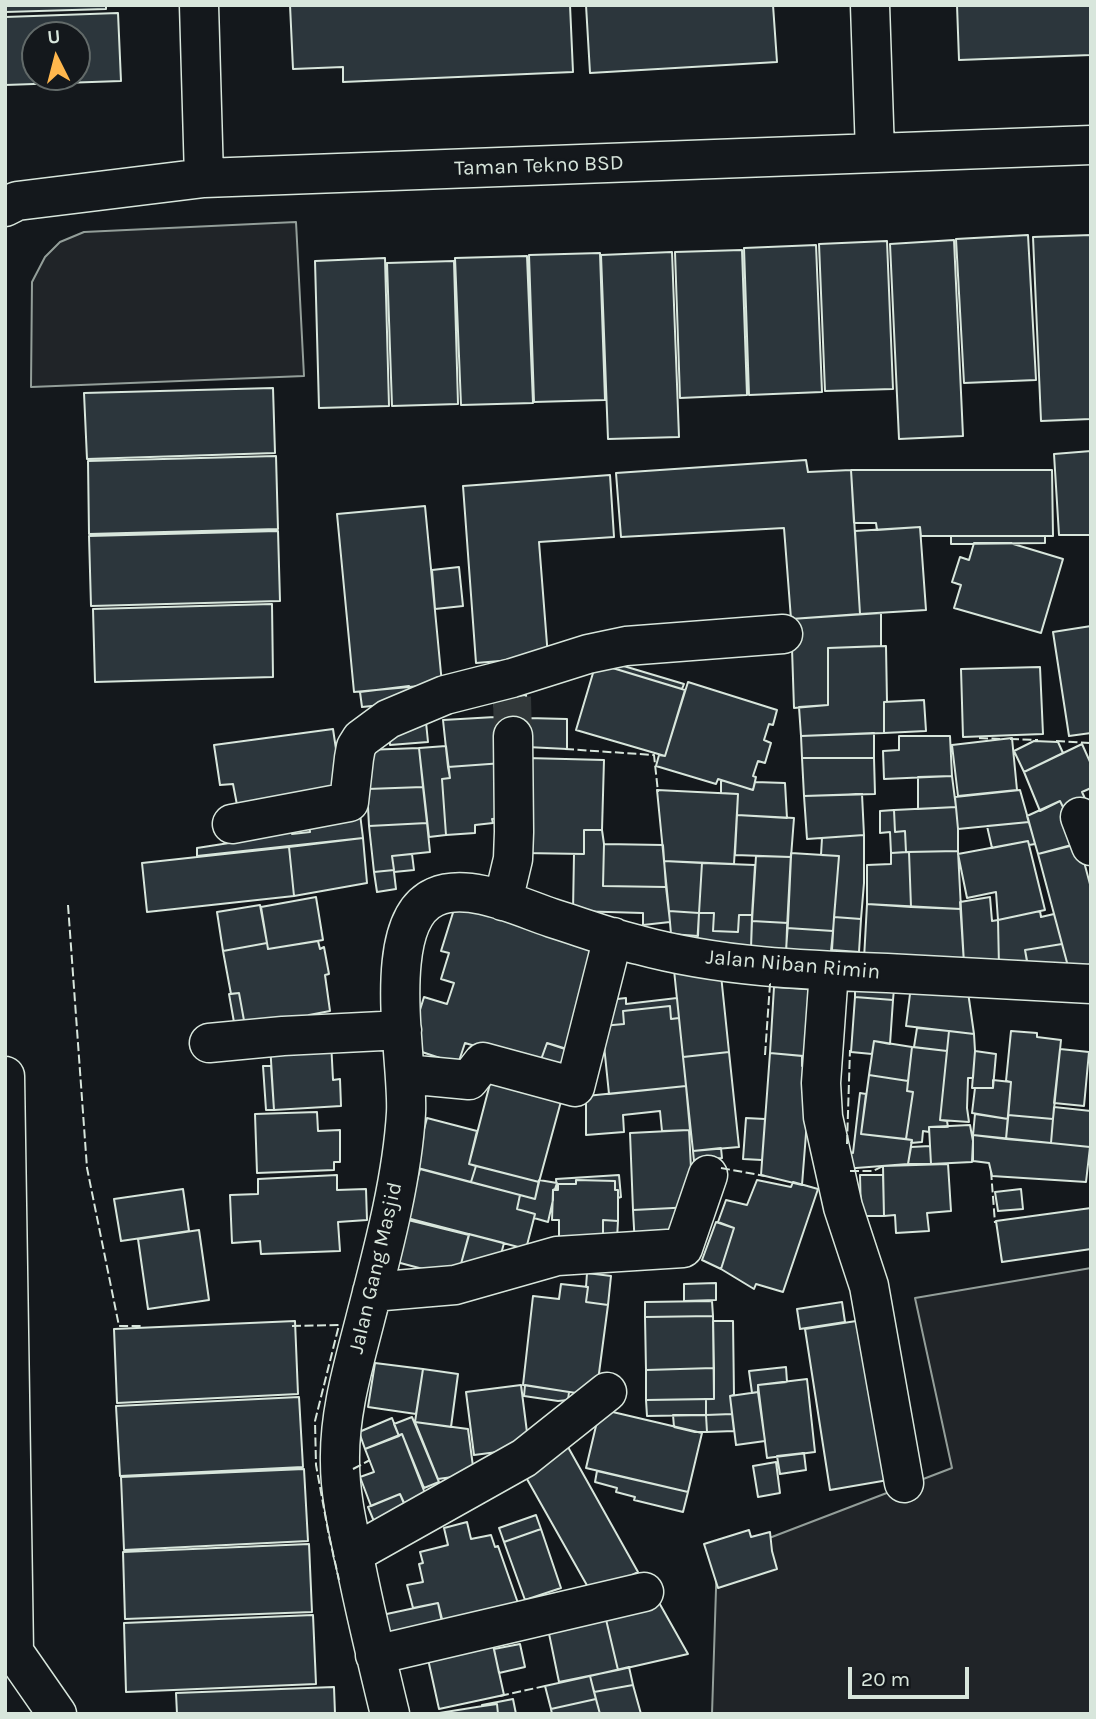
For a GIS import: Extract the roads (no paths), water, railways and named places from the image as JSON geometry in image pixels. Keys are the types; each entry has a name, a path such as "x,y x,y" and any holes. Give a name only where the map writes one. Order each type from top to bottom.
{"street":[{"path":"199,5 204,178"},
{"path":"870,5 875,153"},
{"name":"Taman Tekno BSD","path":"5,207 16,201 204,178 1091,145"},
{"path":"232,824 349,802 356,747 366,734 388,719 445,695 512,688 588,654 626,646 783,634"},
{"path":"503,901 513,859 513,736"},
{"name":"Jalan Gang Masjid","path":"390,1714 353,1554 341,1485 340,1447 349,1384 399,1170 406,1117 401,997 403,946 407,933 422,908 436,897 457,892 503,901"},
{"name":"Jalan Niban Rimin","path":"503,901 612,937 674,954 749,966 1091,984"},
{"path":"405,1074 469,1080 483,1062 575,1087 612,937"},
{"path":"829,971 821,1083 823,1117 844,1207 869,1286 904,1483"},
{"path":"209,1043 402,1030"},
{"path":"5,1076 10,1652 57,1714"},
{"path":"372,1292 454,1285 557,1256 683,1248 708,1175"},
{"path":"353,1554 524,1458 607,1392"},
{"path":"375,1656 645,1592"}],"tunnel":[{"path":"512,697 513,736"}]}
